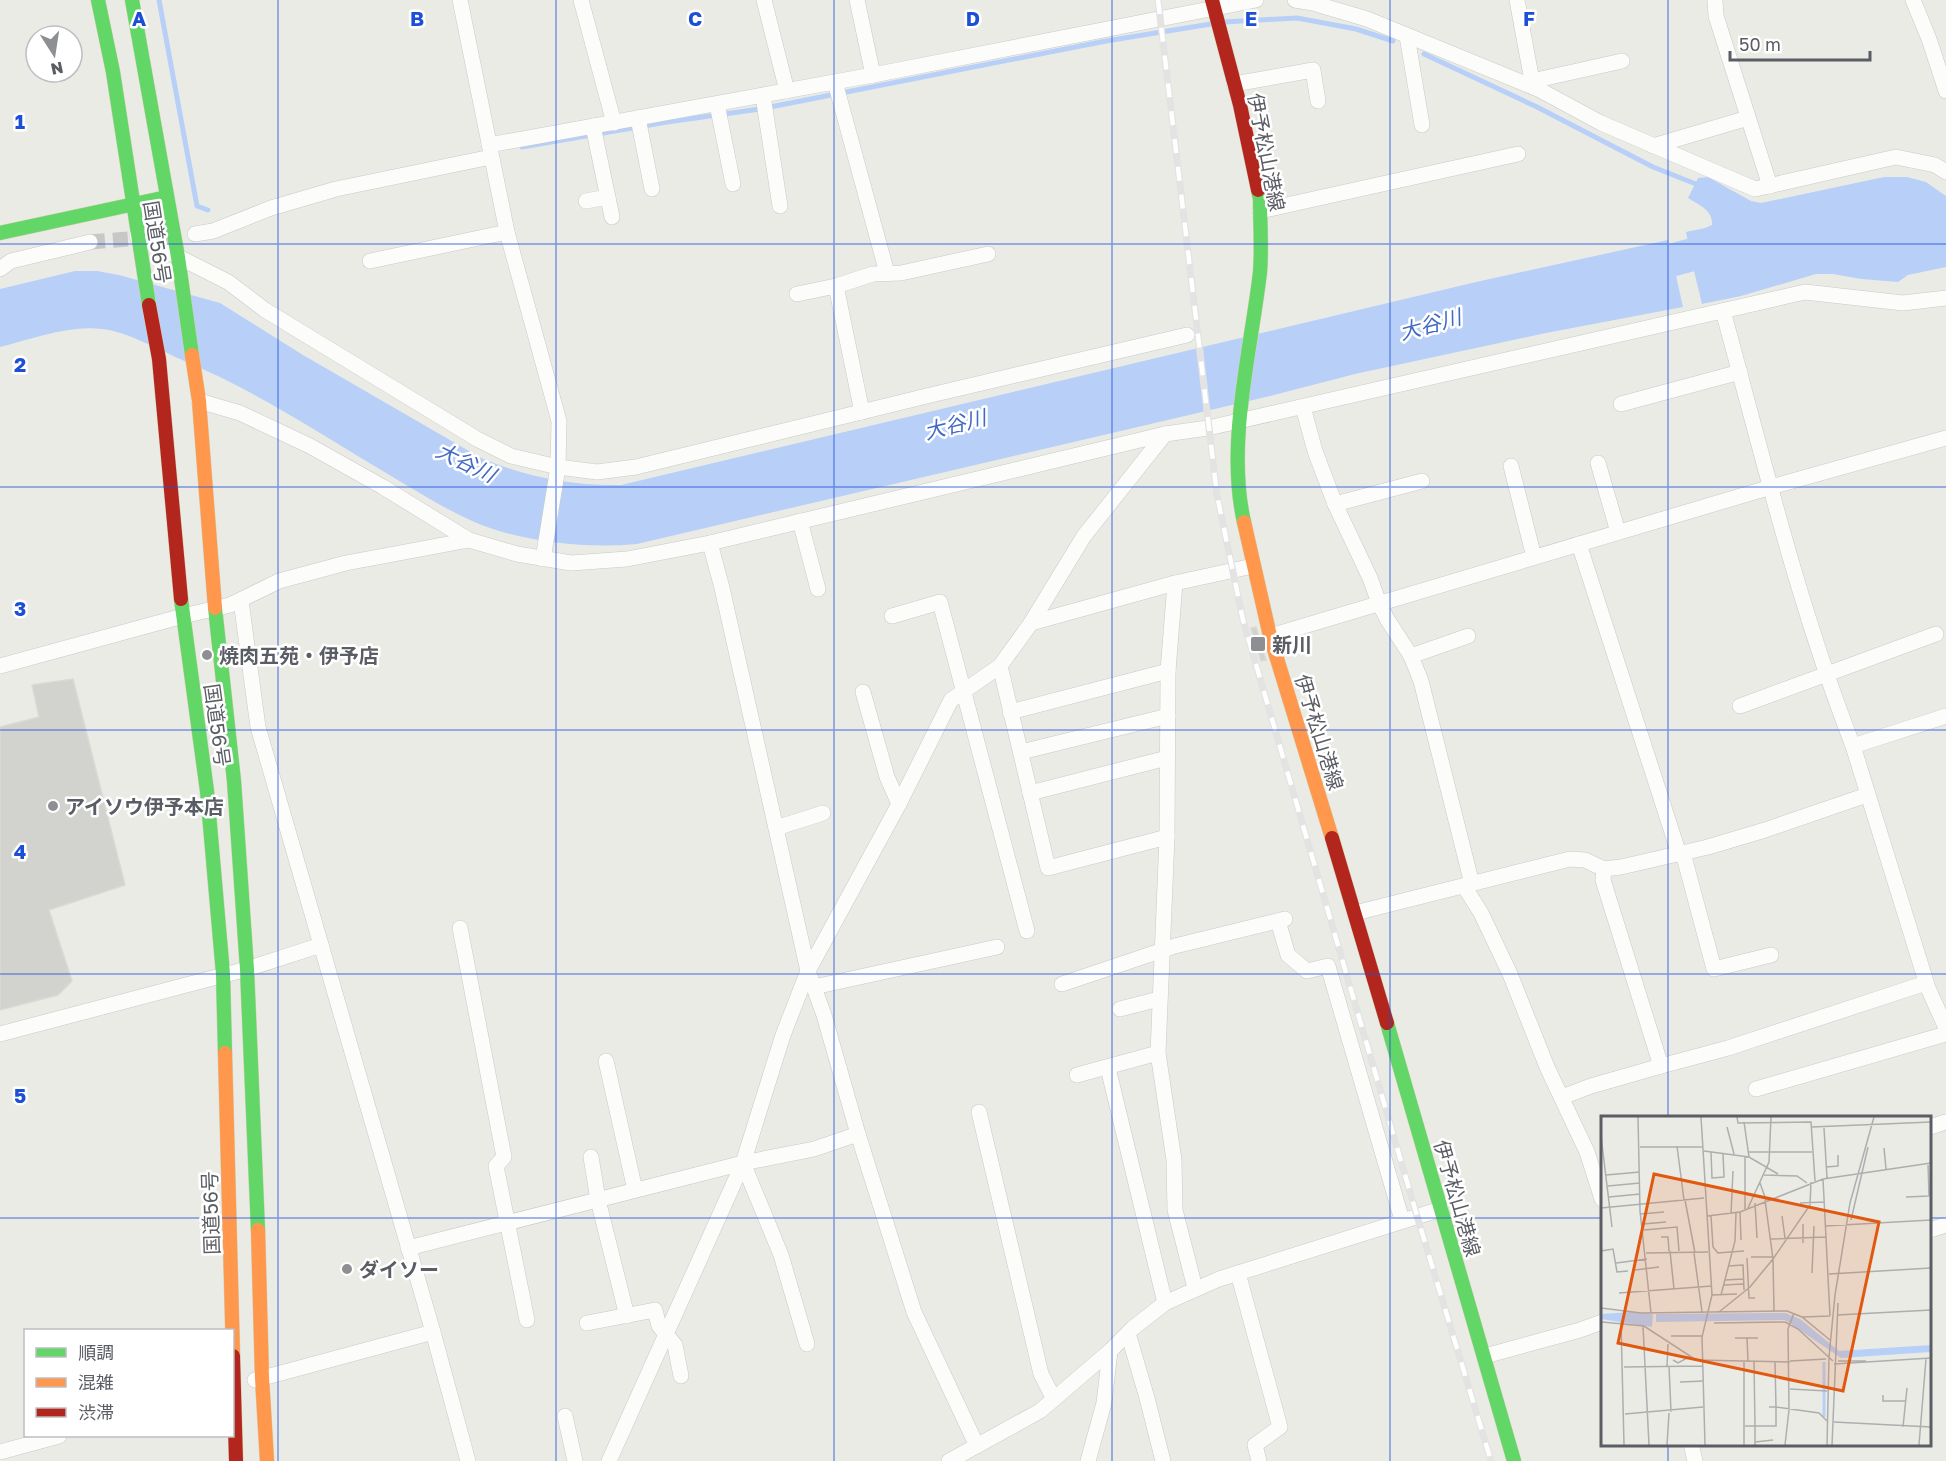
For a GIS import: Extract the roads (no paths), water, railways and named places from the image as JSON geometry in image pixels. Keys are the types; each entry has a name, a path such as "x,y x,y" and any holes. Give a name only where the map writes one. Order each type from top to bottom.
{"main road":[{"name":"国道56号","path":"98,0 113,72 141,263 159,359 183,616 207,791 223,974 232,1329"},
{"name":"国道56号","path":"132,0 178,257 199,395 215,607 234,781 247,969 258,1174 262,1378 267,1461"},
{"name":"伊予松山港線","path":"1213,5 1251,155 1260,211 1260,269 1241,417 1237,468 1239,500 1270,636 1355,913 1514,1461"},
{"path":"0,233 167,197"},
{"name":"国道56号","path":"234,1387 236,1461"}],"street":[{"path":"460,0 507,232 559,421 558,471 544,554"},
{"path":"580,0 614,123"},
{"path":"764,0 787,91"},
{"path":"857,0 873,75"},
{"path":"195,234 213,231 270,208 336,189 593,126 873,75 1213,5 1256,0"},
{"path":"1295,0 1337,4 1367,20 1531,83 1601,123 1755,189 1896,157 1935,165 1946,172"},
{"path":"1517,0 1531,83"},
{"path":"1715,0 1716,16 1770,186"},
{"path":"1913,0 1946,91"},
{"path":"1407,36 1422,126"},
{"path":"1531,83 1622,61"},
{"path":"1234,84 1312,70 1318,101"},
{"path":"835,82 887,273"},
{"path":"763,96 780,206"},
{"path":"717,104 734,184"},
{"path":"638,118 652,189"},
{"path":"1653,146 1749,118"},
{"path":"593,126 612,217"},
{"path":"1260,211 1518,154"},
{"path":"586,201 608,197"},
{"path":"370,261 507,232"},
{"path":"137,236 228,282 265,310 477,439 511,456 558,471 597,472 636,467 1187,335"},
{"path":"0,269 11,261 90,242"},
{"path":"797,294 836,286 873,274 901,273 988,254"},
{"path":"836,286 862,412"},
{"path":"199,395 310,446 469,540 518,554 544,554 571,563 598,562 710,543 1165,434 1241,417 1303,407 1805,292 1903,303 1946,298"},
{"path":"1723,311 1792,564 1853,746 1926,983 1946,1028"},
{"path":"1621,404 1740,372"},
{"path":"1303,407 1315,451 1335,504 1387,620 1411,656 1426,697 1468,885 1510,974 1547,1067 1587,1152 1601,1196"},
{"path":"609,1461 743,1163 783,1035 808,971 899,804 951,700 1000,666 1031,623 1084,537 1165,434"},
{"path":"1270,636 1771,487 1946,438"},
{"path":"1598,464 1618,532"},
{"path":"1511,466 1534,557"},
{"path":"1335,504 1422,481"},
{"path":"800,521 818,589"},
{"path":"0,666 241,601 279,581 290,578 346,563 469,540"},
{"path":"710,543 808,971 824,1015 858,1134 914,1312 975,1452"},
{"path":"1579,544 1681,853 1714,969 1771,955"},
{"path":"1031,623 1175,582 1253,566"},
{"path":"1175,582 1168,671 1167,837 1158,1053 1174,1160 1175,1210 1195,1288"},
{"path":"241,601 258,728 433,1332 468,1461"},
{"path":"892,616 940,602 1027,931"},
{"path":"1740,706 1936,634"},
{"path":"1411,656 1468,636"},
{"path":"1000,666 1048,868 1167,837"},
{"path":"1010,712 1168,671"},
{"path":"863,692 887,777 899,804"},
{"path":"1021,752 1168,716"},
{"path":"1853,746 1946,716"},
{"path":"1030,793 1167,758"},
{"path":"1355,913 1570,859 1585,860 1604,869 1621,867 1766,830 1867,795"},
{"path":"776,828 823,813"},
{"path":"1604,869 1604,880 1661,1066"},
{"path":"1062,984 1175,946 1282,920 1288,955 1307,971 1328,966 1402,1220"},
{"path":"460,928 504,1157 496,1166 527,1320"},
{"path":"0,1034 247,969 321,945"},
{"path":"814,987 998,947"},
{"path":"1562,1097 1591,1086 1728,1048 1926,983"},
{"path":"1120,1009 1159,999"},
{"path":"1756,1089 1946,1034"},
{"path":"1077,1075 1158,1053"},
{"path":"606,1060 635,1190"},
{"path":"1108,1068 1165,1303"},
{"path":"979,1112 1041,1374 1054,1399"},
{"path":"1931,1126 1946,1122"},
{"path":"408,1248 743,1163 814,1149 858,1134"},
{"path":"591,1157 598,1200 627,1316"},
{"path":"743,1163 781,1255 807,1344"},
{"path":"950,1461 975,1452 1040,1411 1165,1303 1195,1288 1238,1273 1441,1209"},
{"path":"1931,1229 1946,1225"},
{"path":"1238,1273 1280,1427 1255,1445 1259,1461"},
{"path":"587,1323 655,1310 659,1326 675,1344 681,1376"},
{"path":"1485,1356 1601,1322"},
{"path":"234,1387 433,1332"},
{"path":"1128,1333 1148,1398 1163,1461"},
{"path":"1088,1461 1104,1403 1110,1351"},
{"path":"565,1416 575,1461"},
{"path":"0,1452 55,1437"},
{"path":"1691,1446 1695,1461"}],"water":[{"path":"1708,177 1751,201 1761,203 1884,177 1907,177 1926,182 1946,196 1946,267 1908,275 1898,282 1816,274 1741,296 1702,304 1694,271 1698,270 1697,265 1693,266 1686,232 1712,225 1708,212 1688,198 1698,178"},
{"path":"1668,240 1683,307 1546,333 1355,374 1266,397 637,544 571,544 538,540 491,529 435,502 237,386 121,333 102,329 77,329 0,347 0,289 75,271 97,271 119,275 220,303 303,355 481,458 550,479 584,484 621,485 1476,282"}],"waterway":[{"path":"159,0 197,206 208,210"},
{"path":"1224,22 1297,18 1356,29 1393,41"},
{"path":"522,147 667,122 760,109 1106,41 1211,24"},
{"path":"1424,54 1537,107 1653,167 1701,186"},
{"name":"大谷川","path":"1628,272 1735,243"}],"tunnel":[{"path":"90,242 180,235"}],"railway":[{"path":"1158,0 1217,495 1243,620 1491,1461"}],"place":[{"name":"新川","path":"1258,644"},
{"name":"焼肉五苑・伊予店","path":"207,655"},
{"name":"アイソウ伊予本店","path":"53,806"},
{"name":"ダイソー","path":"347,1269"}]}
